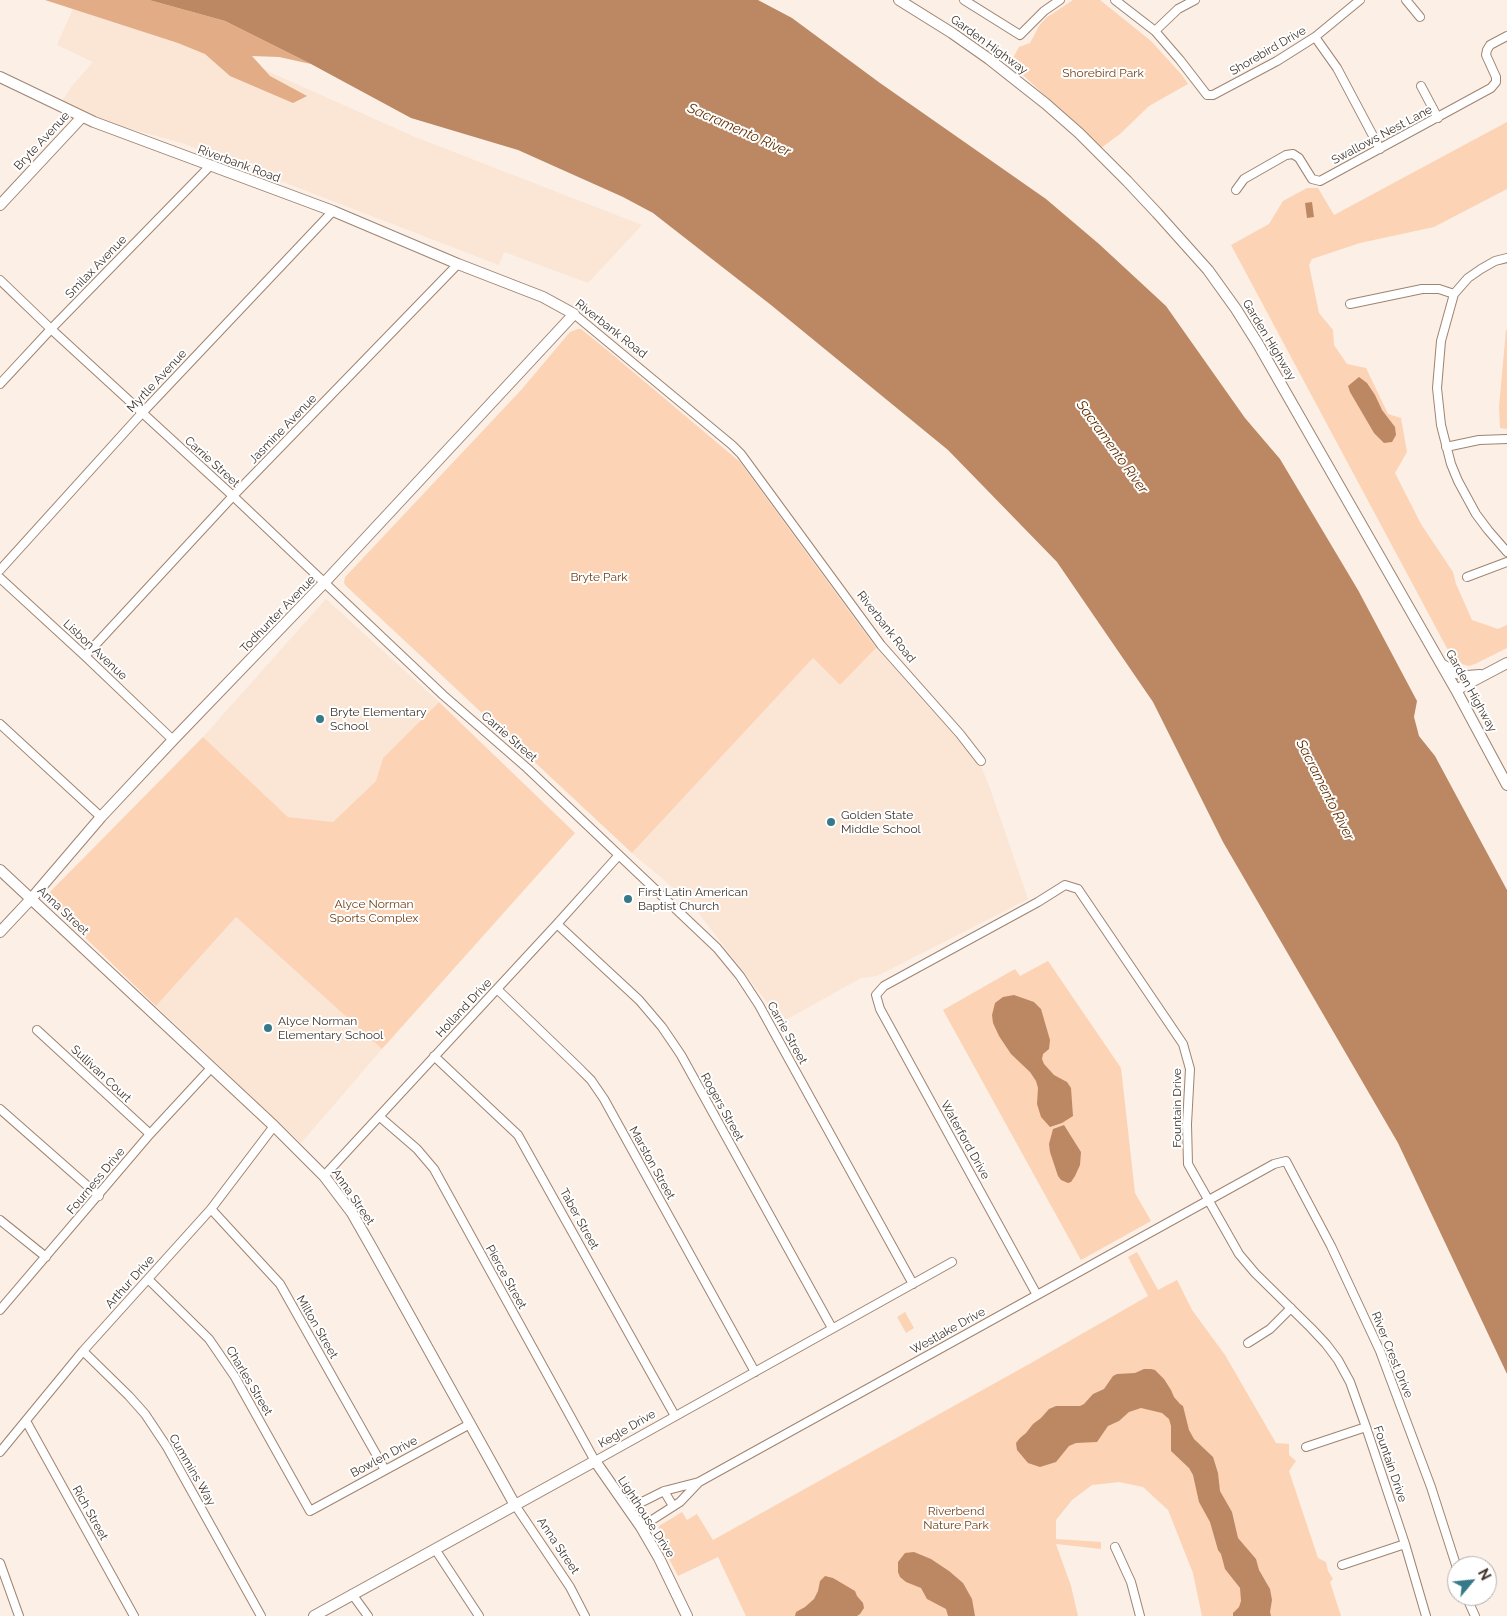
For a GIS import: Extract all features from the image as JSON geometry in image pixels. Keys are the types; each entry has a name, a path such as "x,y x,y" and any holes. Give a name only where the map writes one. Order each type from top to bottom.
{"street":[{"name":"Garden Highway","path":"899,0 989,59 1046,104 1079,133 1152,207 1208,270 1258,344 1441,663 1507,785"},
{"path":"964,0 1020,35 1044,11 1060,0"},
{"path":"1115,0 1155,31 1178,9 1195,0"},
{"name":"Shorebird Drive","path":"1155,31 1207,95 1213,94 1277,61 1315,37 1360,0"},
{"path":"1406,0 1420,17"},
{"name":"Swallows Nest Lane","path":"1236,190 1244,179 1286,155 1293,154 1298,158 1312,179 1320,181 1491,88 1496,82 1496,77 1486,55 1487,50 1490,45 1507,36"},
{"path":"1315,37 1337,68 1380,149"},
{"name":"Riverbank Road","path":"0,77 82,117 333,211 458,264 543,297 574,314 741,454 881,645 943,714 981,761"},
{"path":"1421,86 1438,118"},
{"name":"Bryte Avenue","path":"0,205 82,117"},
{"name":"Smilax Avenue","path":"0,384 210,166"},
{"name":"Myrtle Avenue","path":"0,570 142,413 333,211"},
{"path":"1507,258 1495,261 1481,269 1468,278 1454,294 1441,341 1437,388 1438,410 1446,447 1458,481 1476,514 1507,552"},
{"name":"Jasmine Avenue","path":"85,656 233,496 458,264"},
{"name":"Carrie Street","path":"0,280 233,496 443,695 527,768 717,948 749,990 774,1032 913,1284"},
{"path":"1350,304 1422,290 1439,289 1454,294"},
{"name":"Todhunter Avenue","path":"0,932 31,899 101,817 324,583 574,314"},
{"path":"1446,447 1479,440 1507,439"},
{"path":"1467,578 1507,562"},
{"name":"Lisbon Avenue","path":"0,578 173,740"},
{"path":"1441,663 1458,674 1476,676 1486,674"},
{"path":"1456,690 1507,663"},
{"path":"0,724 101,817"},
{"name":"Holland Drive","path":"324,1176 380,1118 434,1056 497,990 619,854"},
{"name":"Anna Street","path":"0,870 162,1020 324,1176 352,1213 515,1505 570,1587 585,1616"},
{"name":"Fountain Drive","path":"876,995 884,986 1038,902 1065,885 1078,889 1183,1044 1190,1069 1187,1124 1188,1164 1239,1254 1255,1273 1326,1344 1338,1360 1350,1382 1405,1544 1426,1616"},
{"name":"Rogers Street","path":"557,924 639,1000 662,1027 681,1055 832,1328"},
{"name":"Marston Street","path":"497,990 591,1080 604,1099 755,1372"},
{"name":"Waterford Drive","path":"876,995 880,1009 1037,1295"},
{"name":"Sullivan Court","path":"37,1030 150,1134"},
{"name":"Taber Street","path":"434,1056 518,1135 675,1416"},
{"name":"Fourness Drive","path":"0,1310 150,1134 211,1068"},
{"path":"0,1109 99,1196"},
{"name":"Pierce Street","path":"380,1118 417,1148 434,1169 594,1462"},
{"name":"Arthur Drive","path":"0,1452 82,1351 210,1209 274,1126"},
{"name":"Westlake Drive","path":"628,1510 664,1491 699,1482 1208,1200 1274,1164 1286,1161"},
{"name":"River Crest Drive","path":"1286,1161 1331,1246 1380,1351 1428,1478 1453,1556"},
{"name":"Milton Street","path":"210,1209 280,1284 385,1470"},
{"path":"0,1220 46,1257"},
{"name":"Kegle Drive","path":"314,1616 952,1262"},
{"name":"Charles Street","path":"148,1279 209,1338 235,1377 310,1511"},
{"path":"1248,1342 1270,1329 1291,1308"},
{"name":"Cummins Way","path":"82,1351 145,1414 167,1447 261,1616"},
{"name":"Rich Street","path":"26,1421 134,1616"},
{"name":"Bowlen Drive","path":"310,1511 470,1424"},
{"path":"1306,1447 1366,1427"},
{"name":"Lighthouse Drive","path":"594,1462 641,1527 660,1558 687,1616"},
{"name":"Westlake Drive","path":"641,1527 680,1502 699,1482"},
{"path":"664,1491 673,1506"},
{"path":"1342,1565 1405,1544"},
{"path":"1115,1547 1131,1582 1140,1616"},
{"path":"435,1549 479,1616"},
{"path":"0,1563 19,1616"},
{"path":"352,1594 368,1616"}],"shaded area":[{"path":"45,0 149,0 225,21 311,64 279,57 252,56 270,76 307,96 293,103 230,76 205,54 178,43"},
{"path":"74,6 227,50 274,74 415,137 642,225 588,283 504,252 499,265 182,143 113,124 62,101 72,86 93,62 57,45"},
{"name":"Bryte Elementary School","path":"326,599 439,702 383,758 376,781 333,822 288,817 203,737"},
{"name":"Golden State Middle School","path":"876,648 981,766 1028,899 877,976 861,978 782,1022 691,903 632,853 813,658 840,685"},
{"name":"Alyce Norman Elementary School","path":"236,917 382,1049 301,1143 156,1006"}],"green space":[{"name":"Shorebird Park","path":"1073,0 1100,0 1151,41 1188,84 1149,106 1120,134 1101,148 1010,63 1019,47 1030,43 1039,26 1046,18"},
{"path":"1507,122 1507,189 1434,227 1360,243 1312,259 1309,265 1319,313 1333,330 1334,345 1347,364 1366,368 1388,414 1401,418 1407,452 1395,473 1421,524 1453,572 1456,584 1472,620 1498,629 1507,625 1507,648 1469,666 1462,664 1449,652 1231,245 1269,224 1283,201 1307,188 1318,188 1334,215"},
{"name":"Bryte Park","path":"581,329 607,350 740,462 876,648 840,685 813,658 632,853 344,583 345,577 522,389 570,332"},
{"path":"1506,330 1507,429 1500,428 1499,407"},
{"name":"Alyce Norman Sports Complex","path":"439,702 575,833 382,1049 236,917 156,1006 44,898 203,737 288,817 333,822 376,781 383,758"},
{"path":"1048,961 1121,1068 1135,1193 1151,1221 1081,1260 943,1010 1015,969 1020,976"},
{"name":"Riverbend Nature Park","path":"1137,1252 1158,1290 1177,1280 1192,1310 1225,1355 1276,1443 1289,1444 1289,1455 1296,1461 1289,1471 1318,1558 1326,1562 1328,1571 1333,1579 1330,1582 1341,1616 1202,1616 1193,1573 1168,1510 1143,1487 1119,1482 1092,1485 1072,1500 1056,1520 1056,1539 1101,1542 1101,1549 1056,1544 1071,1586 1078,1616 746,1616 718,1557 678,1576 658,1538 659,1526 682,1512 687,1520 697,1514 713,1540 1148,1296 1128,1257"},
{"path":"905,1312 914,1328 906,1333 897,1317"}],"water":[{"name":"Sacramento River","path":"149,0 758,0 792,18 880,83 1046,199 1099,244 1166,306 1245,418 1280,459 1358,590 1417,701 1414,717 1419,736 1435,756 1507,890 1507,1374 1398,1143 1223,842 1153,702 1057,562 948,450 771,305 653,213 623,197 518,150 411,118 311,64 225,21"},
{"path":"1312,202 1314,217 1307,218 1305,203"},
{"path":"1359,377 1367,383 1382,410 1395,427 1396,435 1392,442 1384,443 1374,433 1350,392 1348,386"},
{"path":"1014,995 1034,1002 1041,1009 1050,1040 1049,1049 1043,1054 1042,1059 1054,1075 1067,1082 1071,1088 1073,1116 1062,1123 1050,1127 1041,1117 1037,1104 1038,1088 1036,1081 1030,1072 1011,1054 993,1023 992,1015 995,1003 1003,997"},
{"path":"1064,1125 1081,1152 1080,1165 1071,1182 1068,1183 1061,1180 1058,1176 1049,1144 1053,1129"},
{"path":"1144,1369 1155,1370 1164,1379 1174,1397 1183,1406 1189,1430 1194,1439 1213,1457 1218,1473 1220,1491 1232,1512 1238,1538 1256,1559 1259,1570 1270,1589 1272,1600 1271,1616 1233,1616 1241,1601 1240,1588 1225,1569 1210,1522 1199,1502 1193,1475 1189,1468 1171,1451 1171,1426 1169,1419 1162,1413 1141,1408 1129,1412 1119,1421 1108,1426 1097,1442 1076,1443 1069,1446 1056,1462 1040,1467 1028,1463 1017,1450 1016,1443 1049,1409 1056,1406 1080,1406 1093,1394 1104,1389 1113,1376 1135,1373"},
{"path":"914,1552 931,1559 963,1583 972,1599 975,1616 948,1616 946,1609 927,1599 921,1588 906,1582 900,1577 898,1562 905,1553"},
{"path":"825,1576 833,1578 855,1591 863,1603 864,1608 860,1614 857,1616 795,1616 796,1612 814,1599 820,1581"}],"place":[{"name":"Bryte Elementary School","path":"320,719"},
{"name":"Golden State Middle School","path":"831,822"},
{"name":"First Latin American Baptist Church","path":"628,899"},
{"name":"Alyce Norman Elementary School","path":"268,1028"}]}
